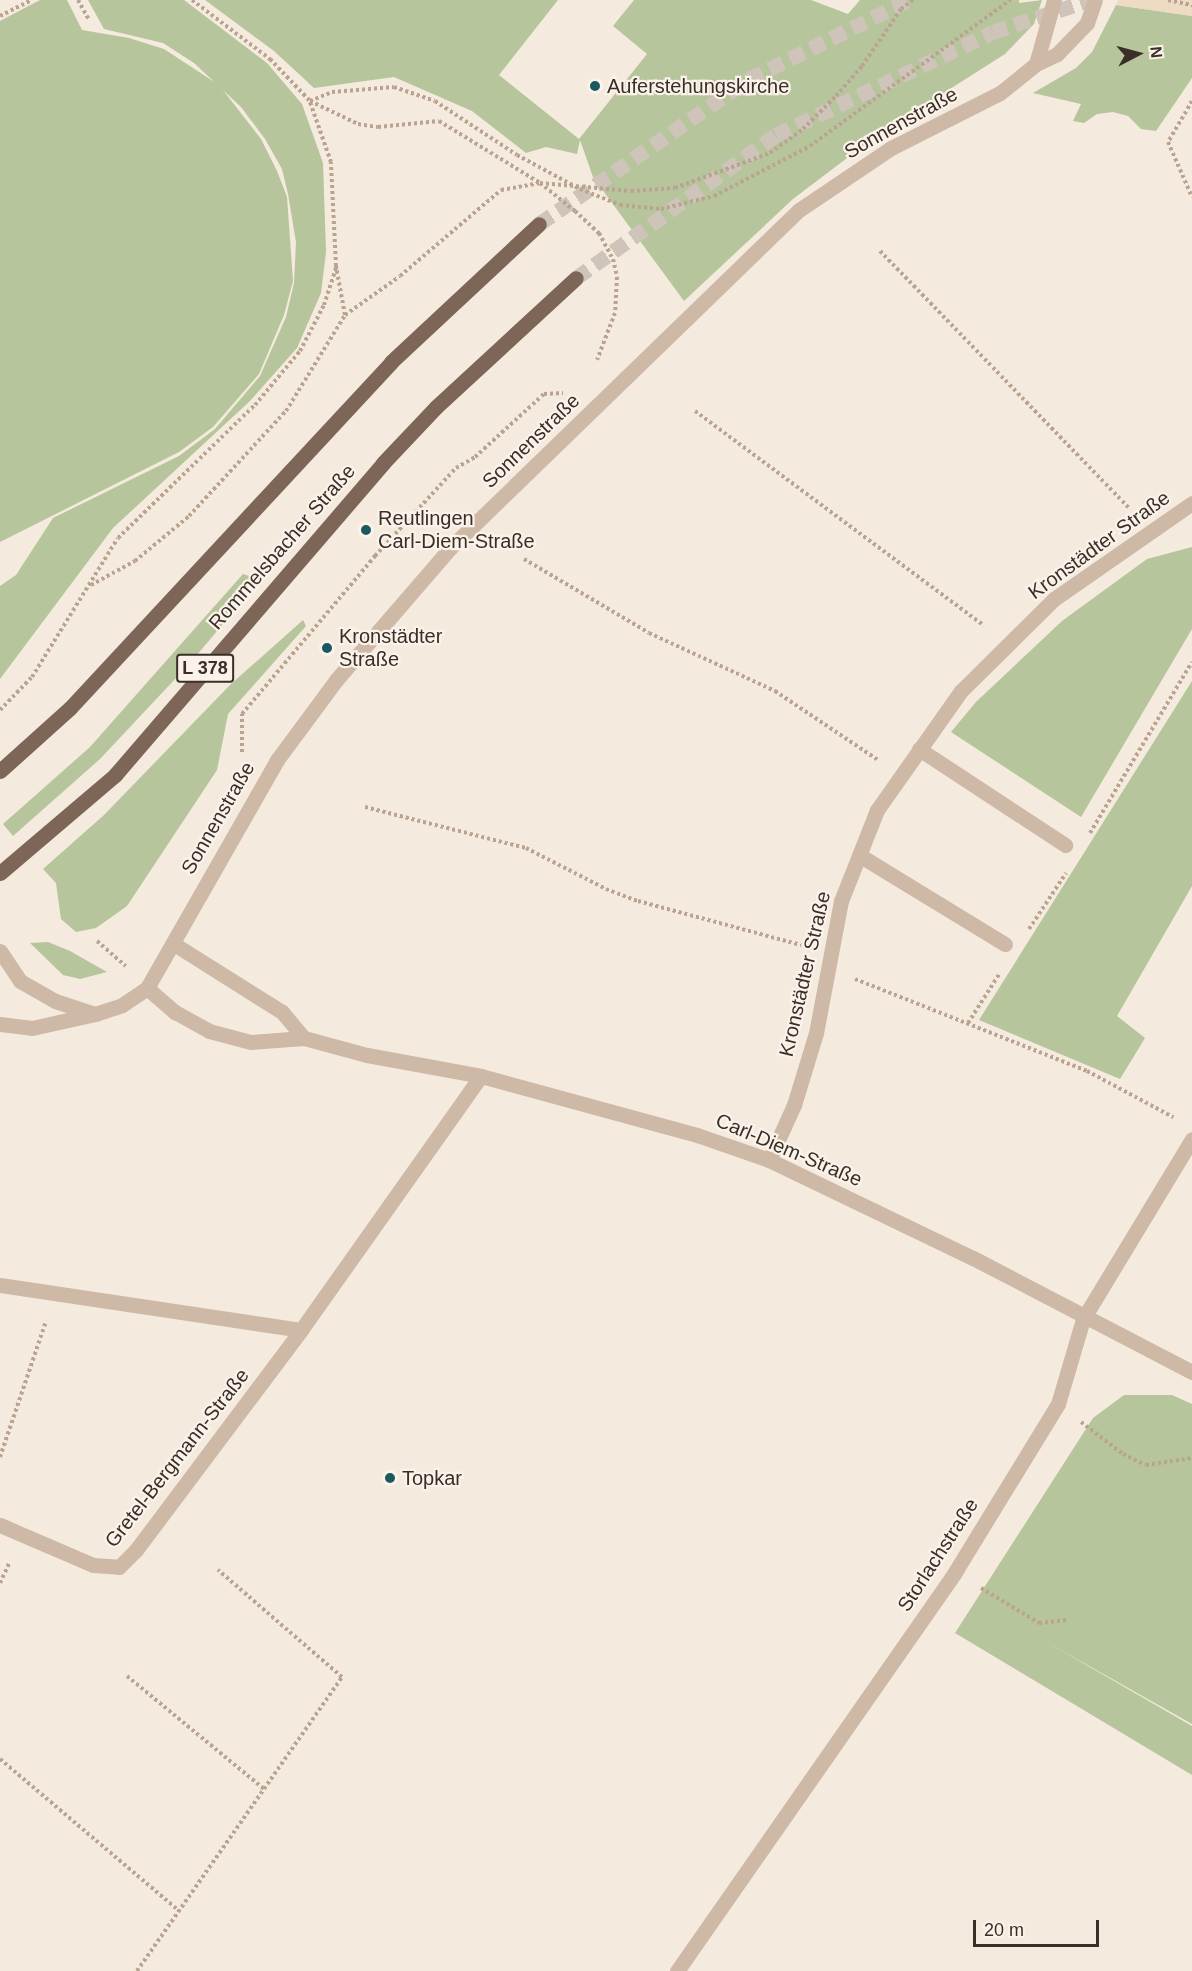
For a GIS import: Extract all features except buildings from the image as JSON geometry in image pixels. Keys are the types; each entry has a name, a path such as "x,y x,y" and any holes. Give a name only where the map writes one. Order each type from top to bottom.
{"main road":[{"path":"0,771 70,708 391,362 539,224"},
{"name":"Rommelsbacher Straße","path":"0,873 115,775 383,463 436,407 576,278"}],"street":[{"path":"1036,64 1054,0"},
{"name":"Sonnenstraße","path":"147,988 174,944 220,855 277,760 337,680 450,548 799,210 891,148 1000,93 1036,64 1057,54 1087,23 1095,0"},
{"name":"Kronstädter Straße","path":"769,1160 794,1105 830,969 841,901 877,810 960,691 1054,599 1192,503"},
{"path":"919,749 1065,844"},
{"path":"859,855 1005,944"},
{"path":"174,944 282,1012 304,1038"},
{"path":"0,951 20,981 55,1001 95,1014"},
{"path":"0,1024 32,1028 95,1014 122,1005 147,988"},
{"name":"Carl-Diem-Straße","path":"147,988 175,1012 208,1031 251,1042 304,1038 367,1055 481,1076 697,1135 769,1160 963,1253 1083,1318 1192,1372"},
{"name":"Gretel-Bergmann-Straße","path":"0,1525 93,1565 119,1567 136,1550 301,1330 481,1076"},
{"name":"Storlachstraße","path":"677,1971 955,1572 1058,1404 1083,1318 1192,1139"},
{"path":"0,1285 301,1330"}],"path":[{"path":"0,16 25,1 31,0"},
{"path":"78,0 89,20"},
{"path":"192,0 270,59 310,101 358,124 378,127 439,121 540,183"},
{"path":"92,585 135,561 189,516 286,411 345,315 400,276 501,190 540,183 572,184 631,191 675,188 770,153 803,129 836,96 862,66 901,9 914,0"},
{"path":"310,101 332,92 394,87 435,101 517,155 572,184 620,205 661,208 714,196 810,146 1010,0"},
{"path":"1168,0 1192,5"},
{"path":"310,101 331,162 336,266 345,315"},
{"path":"1192,101 1168,142 1192,197"},
{"path":"880,251 1151,532"},
{"path":"0,710 32,677 92,585 118,538 255,405 300,351 324,305 336,266"},
{"path":"242,752 242,714 375,556 456,468 476,457 544,394 563,393"},
{"path":"695,411 1008,645"},
{"path":"524,559 649,633 791,700 900,777"},
{"path":"365,807 526,848 606,890 638,901 796,941 830,969 1087,1071 1182,1122"},
{"path":"97,941 147,988"},
{"path":"0,1457 56,1293"},
{"path":"1058,1404 1123,1454 1146,1465 1192,1458"},
{"path":"136,1971 342,1677 218,1570"},
{"path":"955,1572 1039,1623 1068,1620"},
{"path":"128,1676 264,1789"},
{"path":"0,1759 179,1911"}],"green space":[{"path":"40,0 67,0 82,30 129,38 164,49 219,85 261,139 287,197 293,281 284,315 259,374 213,427 179,452 0,542 0,21"},
{"path":"88,0 184,0 267,63 302,104 323,163 326,252 321,293 297,348 250,401 113,528 0,679 0,586 16,575 53,518 179,456 215,429 260,376 286,317 294,283 296,242 288,194 282,169 265,139 241,107 194,63 163,43 104,29"},
{"path":"205,0 558,0 499,75 579,139 647,54 613,26 634,0 811,0 848,14 860,0 1019,0 1019,3 1042,0 1034,24 1005,54 876,136 793,199 684,301 593,177 580,140 577,154 546,147 526,153 472,111 394,77 314,88 274,51"},
{"path":"1116,5 1192,16 1192,78 1156,131 1141,129 1128,116 1113,112 1097,114 1084,123 1073,121 1081,104 1033,93 1076,68 1092,52"},
{"path":"1192,547 1192,629 1081,817 951,732 976,702 1062,621 1147,559"},
{"path":"243,574 260,580 191,662 100,759 13,836 3,824 90,747"},
{"path":"303,620 306,626 228,714 217,770 127,906 96,928 76,932 61,919 56,883 43,869 104,815 230,685"},
{"path":"1192,681 1192,886 1117,1016 1145,1038 1120,1079 979,1020"},
{"path":"48,942 70,951 107,972 80,979 63,975 30,943"},
{"path":"1124,1395 1172,1395 1192,1404 1192,1724 1043,1640 1192,1726 1192,1775 955,1633 1093,1418"}],"shaded area":[{"path":"1118,0 1192,0 1192,16 1116,5"}],"tunnel":[{"path":"539,224 749,79 909,0"},
{"path":"576,278 776,135 993,32 1090,0"}],"place":[{"name":"Auferstehungskirche","path":"595,86"},
{"name":"Reutlingen Carl-Diem-Straße","path":"366,530"},
{"name":"Kronstädter Straße","path":"327,648"},
{"name":"Topkar","path":"390,1478"}]}
